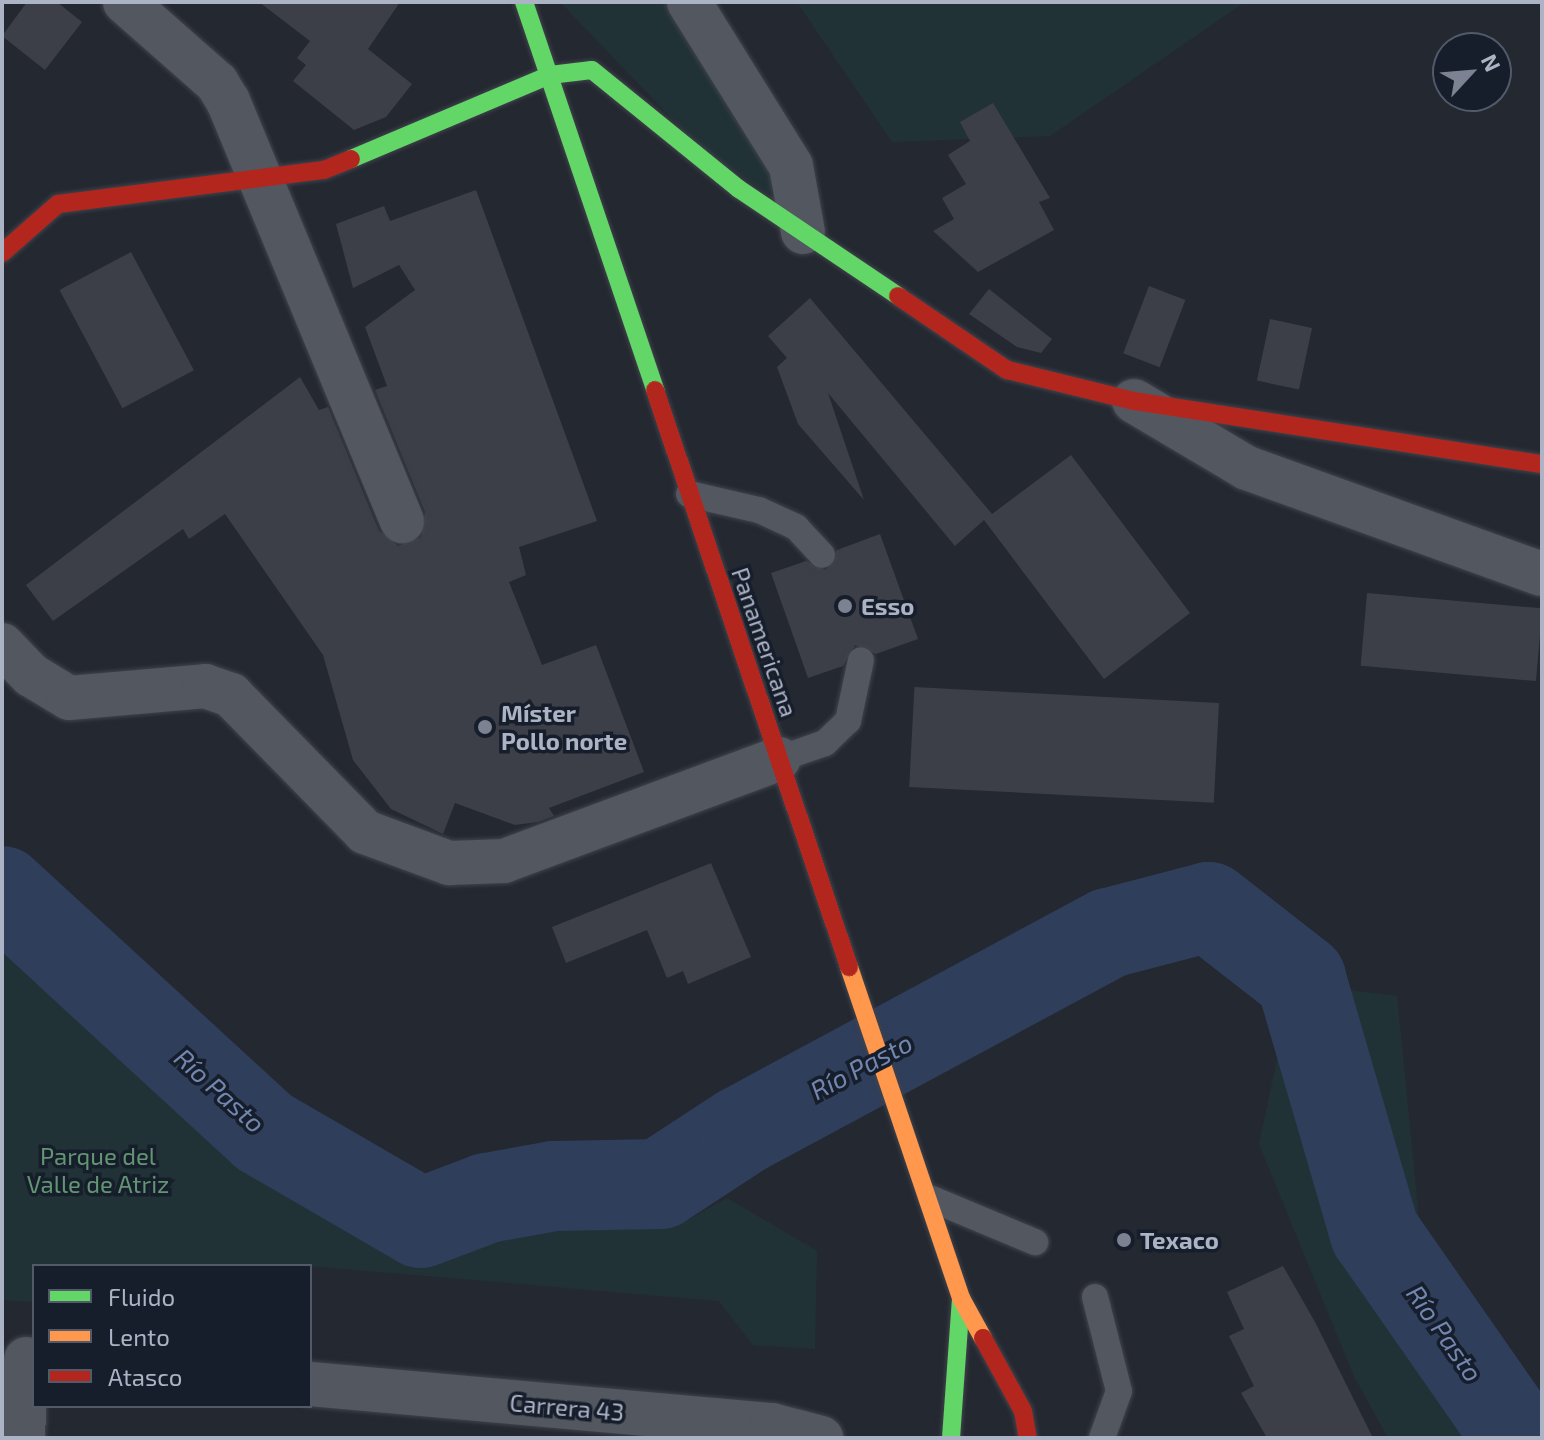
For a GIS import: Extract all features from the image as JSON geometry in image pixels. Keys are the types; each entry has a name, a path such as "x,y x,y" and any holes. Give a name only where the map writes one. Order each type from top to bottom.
{"main road":[{"name":"Panamericana","path":"524,2 830,911 923,1172 961,1298 1023,1411 1028,1438"},
{"path":"2,253 58,204 259,183 324,170 550,75 592,70 608,77 739,189 1007,370 1134,401 1542,464"},
{"name":"Panamericana","path":"951,1438 961,1298"}],"street":[{"path":"125,2 217,83 402,521"},
{"path":"689,2 791,166 803,232"},
{"path":"1134,401 1247,468 1542,574"},
{"path":"2,645 31,675 69,698 205,686 231,695 365,832 449,863 504,861 779,759"},
{"path":"21,1359 23,1438"},
{"name":"Carrera 43","path":"312,1384 772,1425 821,1438"}],"lane":[{"path":"689,494 759,510 796,527 822,555"},
{"path":"779,759 825,743 848,721 861,660"},
{"path":"932,1199 1035,1242"},
{"path":"1095,1297 1119,1391 1107,1434"}],"green space":[{"path":"560,2 673,2 782,176 768,194 699,147"},
{"path":"797,2 1245,2 1050,136 892,142"},
{"name":"Parque del Valle de Atriz","path":"2,953 246,1171 417,1263 575,1222 682,1223 727,1198 817,1251 815,1349 753,1345 719,1301 312,1264 32,1264 32,1302 2,1300"},
{"path":"1348,990 1397,996 1420,1229 1460,1305 1542,1398 1542,1438 1388,1438 1354,1376 1259,1144 1282,1037"}],"building":[{"path":"27,2 57,2 82,22 45,70 2,36"},
{"path":"259,2 400,2 368,49 412,84 386,117 354,130 293,81 306,65 297,58 310,41"},
{"path":"993,103 1050,198 1039,202 1054,230 978,272 933,231 954,219 942,198 966,184 948,155 970,141 960,122"},
{"path":"476,190 597,521 519,547 526,575 509,582 542,665 596,645 644,772 549,808 554,816 538,822 515,825 455,803 443,834 391,809 353,760 323,655 225,514 189,539 183,529 53,621 26,585 300,377 319,410 328,407 379,531 398,546 421,537 425,512 375,390 387,386 365,327 415,290 399,265 353,288 336,224 384,206 390,221"},
{"path":"131,252 194,370 122,408 59,290"},
{"path":"1149,286 1185,300 1160,367 1123,353"},
{"path":"989,289 1052,339 1041,353 1017,347 969,314"},
{"path":"810,298 992,514 1071,455 1190,613 1104,679 984,520 955,546 828,393 864,500 798,424 777,367 787,358 768,336"},
{"path":"1270,319 1312,328 1299,390 1257,381"},
{"name":"Esso","path":"880,534 918,639 876,654 855,645 843,666 808,678 771,573 806,561 826,570 837,550"},
{"path":"1367,593 1542,608 1536,681 1361,666"},
{"path":"914,687 1219,703 1214,803 909,787"},
{"path":"711,863 751,957 688,984 683,971 667,978 647,930 566,963 552,927"},
{"path":"1283,1266 1373,1438 1267,1438 1241,1393 1254,1386 1229,1336 1244,1329 1227,1292"}],"waterway":[{"name":"Río Pasto","path":"2,891 264,1132 421,1223 487,1198 554,1186 660,1184 741,1131 1109,933 1209,907 1301,979 1375,1233 1518,1438"}],"traffic: fast":[{"path":"524,2 655,390"},
{"path":"351,159 550,75 592,70 739,189 898,296"},
{"path":"951,1438 961,1298"}],"traffic: slow":[{"path":"849,967 961,1298 983,1338"}],"traffic: jam":[{"path":"2,253 58,204 324,170 351,159"},
{"path":"898,296 1007,370 1134,401 1542,464"},
{"path":"655,390 849,967"},
{"path":"983,1338 1023,1411 1028,1438"}],"place":[{"name":"Esso","path":"845,606"},
{"name":"Míster Pollo norte","path":"485,727"},
{"name":"Texaco","path":"1124,1240"}]}
